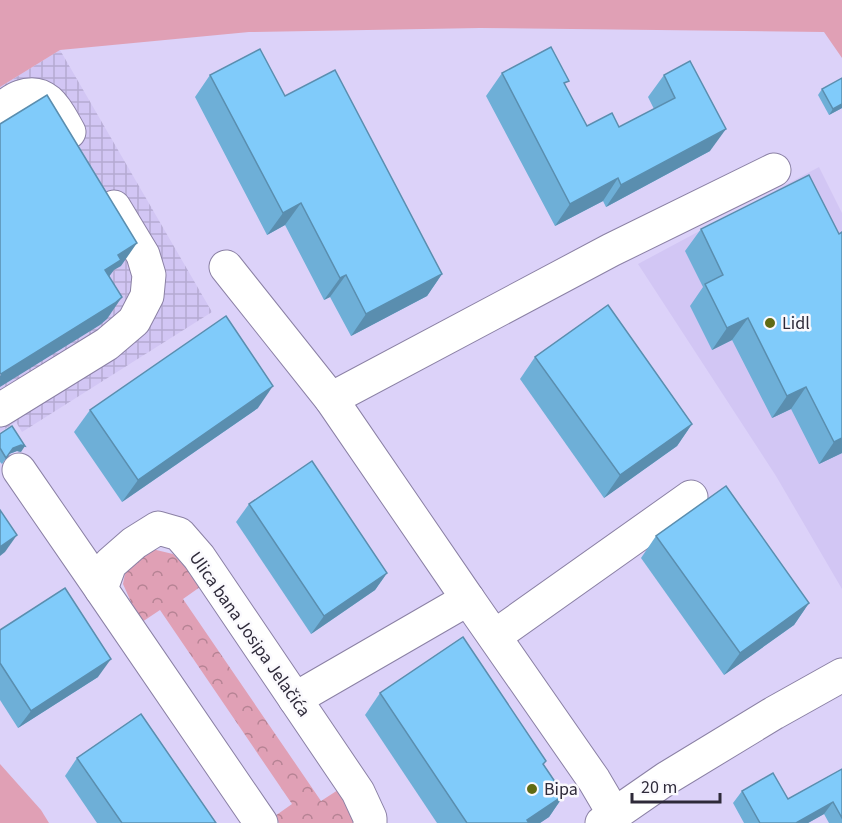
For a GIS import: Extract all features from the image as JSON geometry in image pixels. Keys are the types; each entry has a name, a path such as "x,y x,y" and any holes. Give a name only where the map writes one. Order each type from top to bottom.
{"street":[{"path":"0,110 21,97 36,95 51,101 81,153"},
{"path":"331,399 611,250 774,170"},
{"path":"0,410 107,344 134,321 147,296 149,275 143,255 100,183"},
{"path":"226,267 331,399 594,780 608,818 667,778 764,718 842,675"},
{"path":"19,470 261,823"},
{"path":"495,636 691,497"},
{"name":"Ulica bana Josipa Jelačića","path":"101,589 110,564 134,543 158,528 179,534 199,557 358,792 370,818 370,823"},
{"path":"295,699 468,599"}],"shaded area":[{"path":"60,50 212,312 22,432 16,422 0,432 0,87"},
{"path":"819,167 842,213 842,589 776,476 638,264"}],"green space":[{"path":"0,0 842,0 842,58 824,32 480,28 249,32 60,50 0,87"},
{"path":"152,549 173,554 187,569 200,587 183,599 321,801 338,790 353,810 355,823 279,823 275,816 292,804 160,610 142,622 135,611 123,584 126,568"},
{"path":"0,764 41,810 49,823 0,823"}],"building":[{"path":"551,47 569,81 564,83 587,126 612,113 619,127 675,98 664,75 690,61 726,129 621,185 618,178 570,204 502,73"},
{"path":"260,49 285,96 335,70 442,274 366,314 346,275 340,278 301,203 283,213 210,75"},
{"path":"842,78 842,104 833,109 822,89"},
{"path":"47,95 137,243 118,255 121,260 105,270 122,297 1,374 0,124"},
{"name":"Lidl","path":"809,175 839,234 842,232 842,438 834,442 806,387 787,396 748,318 727,328 705,284 723,275 701,229"},
{"path":"608,305 692,424 620,475 535,357"},
{"path":"226,316 273,386 138,480 90,410"},
{"path":"12,426 25,446 13,448 6,458 0,448 0,434"},
{"path":"312,461 387,573 324,616 249,504"},
{"path":"726,486 809,603 740,653 656,536"},
{"path":"0,510 17,535 0,547"},
{"path":"65,588 111,659 31,711 0,663 0,630"},
{"path":"463,637 546,761 543,764 564,795 527,820 529,823 467,823 380,693"},
{"path":"141,714 216,823 122,823 77,758"},
{"path":"842,769 842,818 833,802 796,823 760,823 742,791 773,773 788,799"}],"place":[{"name":"Lidl","path":"770,323"},
{"name":"Bipa","path":"532,789"}]}
